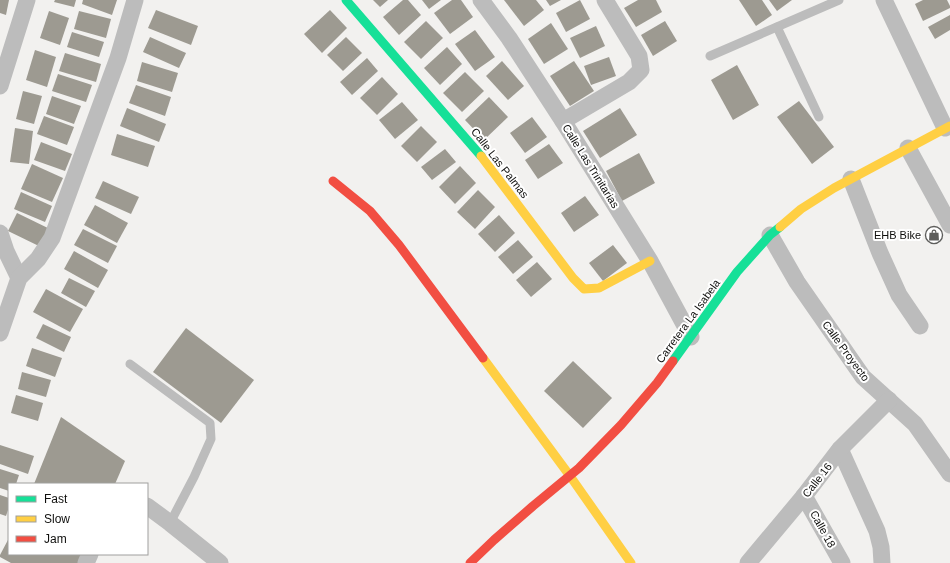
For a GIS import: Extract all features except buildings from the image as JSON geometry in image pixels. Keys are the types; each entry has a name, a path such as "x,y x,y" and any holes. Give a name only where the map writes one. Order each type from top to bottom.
{"street":[{"path":"0,86 27,0"},
{"path":"0,333 19,278 38,259 52,238 118,58 135,0"},
{"name":"Calle Las Palmas","path":"346,0 480,155 573,278 584,289 599,288 650,261"},
{"name":"Calle Las Trinitarias","path":"481,0 509,38 563,121 650,261 691,337"},
{"path":"563,121 629,82 641,70 639,56 605,0"},
{"path":"884,0 948,127"},
{"name":"Carretera La Isabela","path":"470,563 533,506 579,468 621,425 657,383 737,272 770,235 801,209 834,188 948,127"},
{"path":"908,148 950,225"},
{"path":"852,179 880,253 899,295 920,326"},
{"path":"333,181 370,211 399,245 570,476 631,563"},
{"path":"0,233 6,251 19,278"},
{"name":"Calle Proyecto","path":"770,235 797,282 863,377 915,424 950,474"},
{"name":"Calle 16","path":"748,563 804,496 840,449 889,400"},
{"path":"840,449 877,531 881,547 882,563"},
{"name":"Calle 18","path":"804,496 842,563"},
{"path":"148,507 220,563"}],"lane":[{"path":"710,56 839,0"},
{"path":"777,27 819,117"},
{"path":"130,364 210,423 212,440 170,523"}],"traffic: fast":[{"path":"346,0 481,156"},
{"path":"673,361 737,272 770,235 780,227"}],"traffic: slow":[{"path":"780,227 801,209 834,188 950,126"},
{"path":"481,156 573,278 584,289 599,288 650,261"},
{"path":"483,358 570,476 631,563"}],"traffic: jam":[{"path":"333,181 370,211 399,245 483,358"},
{"path":"470,563 533,506 579,468 621,425 657,383 673,361"}],"place":[{"name":"EHB Bike","path":"934,235"}]}
